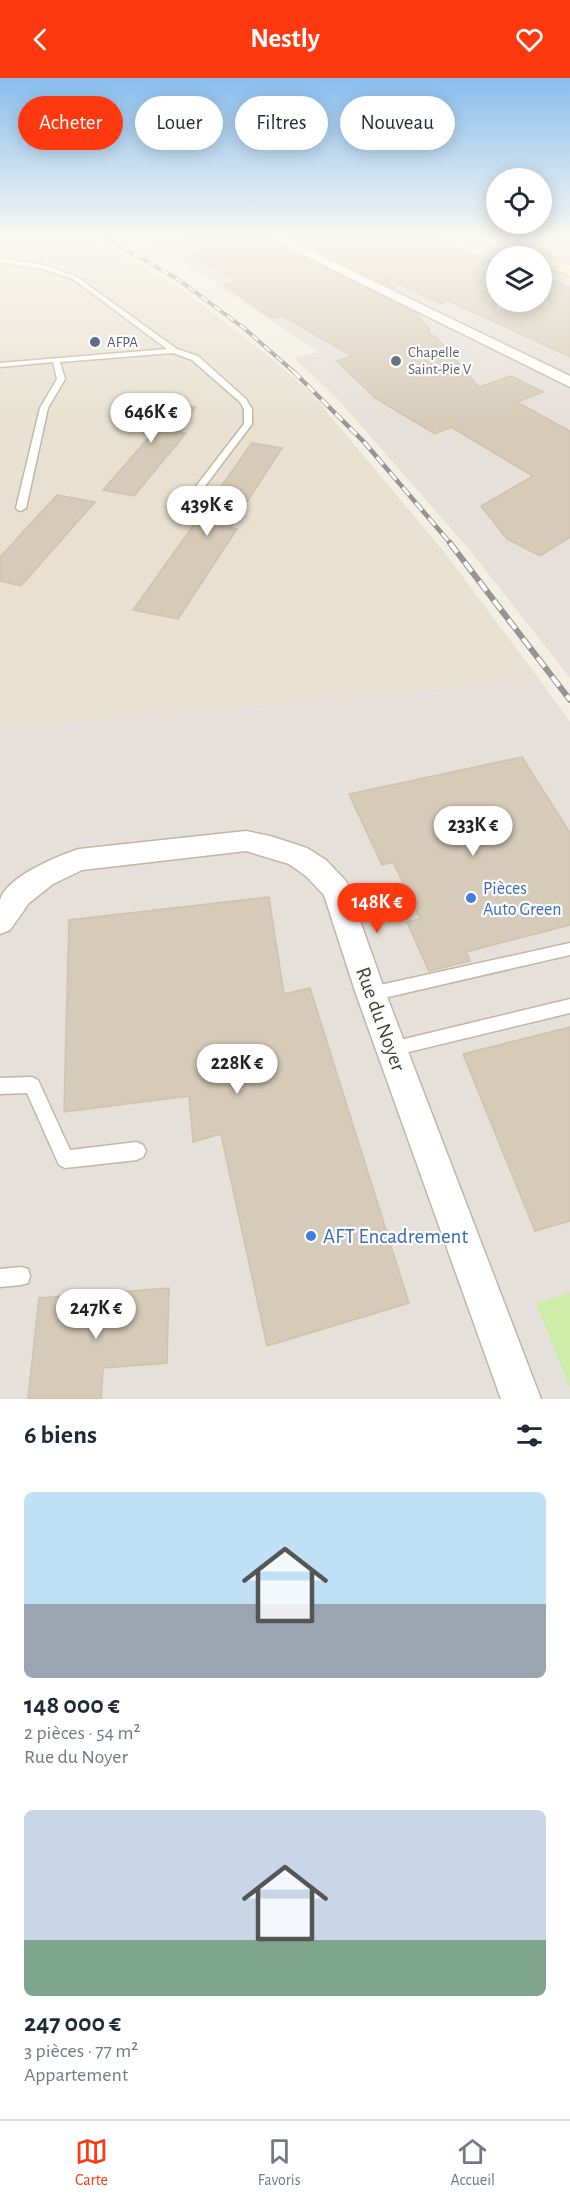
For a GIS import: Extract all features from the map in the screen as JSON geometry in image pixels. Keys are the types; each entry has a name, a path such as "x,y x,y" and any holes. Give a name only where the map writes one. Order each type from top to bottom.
{"street":[{"path":"401,300 570,382"},
{"name":"Rue du Noyer","path":"0,922 19,896 42,876 79,860 246,841 270,846 298,856 316,868 336,889 371,994 521,1399"}],"lane":[{"path":"104,300 174,351 195,358 243,401 249,416 248,423 178,516"},
{"path":"0,365 174,351"},
{"path":"21,508 44,408 61,379 56,360"},
{"path":"371,994 570,949"},
{"path":"392,1049 570,1006"},
{"path":"0,1086 32,1085 65,1159 137,1152"},
{"path":"0,1278 21,1276"}],"shaded area":[{"path":"0,300 195,300 275,361 316,399 445,553 539,679 0,728"},
{"path":"239,300 486,300 486,312 552,312 552,300 570,300 570,678 469,549 335,396 294,358 319,352"},
{"path":"539,679 570,722 570,1399 0,1399 0,728"}],"green space":[{"path":"570,1293 570,1388 536,1303"}],"building":[{"path":"245,300 389,300 416,313 430,330 428,333 437,338 479,387 511,376 543,392 517,402 570,431 570,537 540,556 507,539 481,506 533,476 451,427 435,434 375,398 337,361 352,356 283,316 273,318"},
{"path":"433,300 445,300 442,304"},
{"path":"446,300 486,300 486,312 496,313 552,312 552,300 570,300 570,357"},
{"path":"146,399 196,407 176,431 186,433 134,496 103,490 151,435 143,433 151,424 127,420"},
{"path":"252,443 282,448 230,528 237,529 178,619 133,610"},
{"path":"57,495 95,502 21,586 0,581 0,557"},
{"path":"522,757 570,833 570,925 466,952 470,961 429,971 407,922 420,919 393,862 382,865 349,794"},
{"path":"269,897 284,994 310,988 409,1303 267,1346 221,1134 193,1142 189,1096 64,1112 69,920"},
{"path":"570,1027 570,1221 535,1231 463,1054"},
{"path":"169,1288 167,1363 103,1368 101,1399 28,1399 39,1298"}],"railway":[{"path":"205,300 245,329 295,373"},
{"path":"295,373 364,442 451,544"},
{"path":"450,543 570,700"}],"place":[{"name":"AFPA","path":"95,342"},
{"name":"Chapelle Saint-Pie V","path":"396,361"},
{"name":"Pièces Auto Green","path":"471,898"},
{"name":"AFT Encadrement","path":"311,1236"}]}
